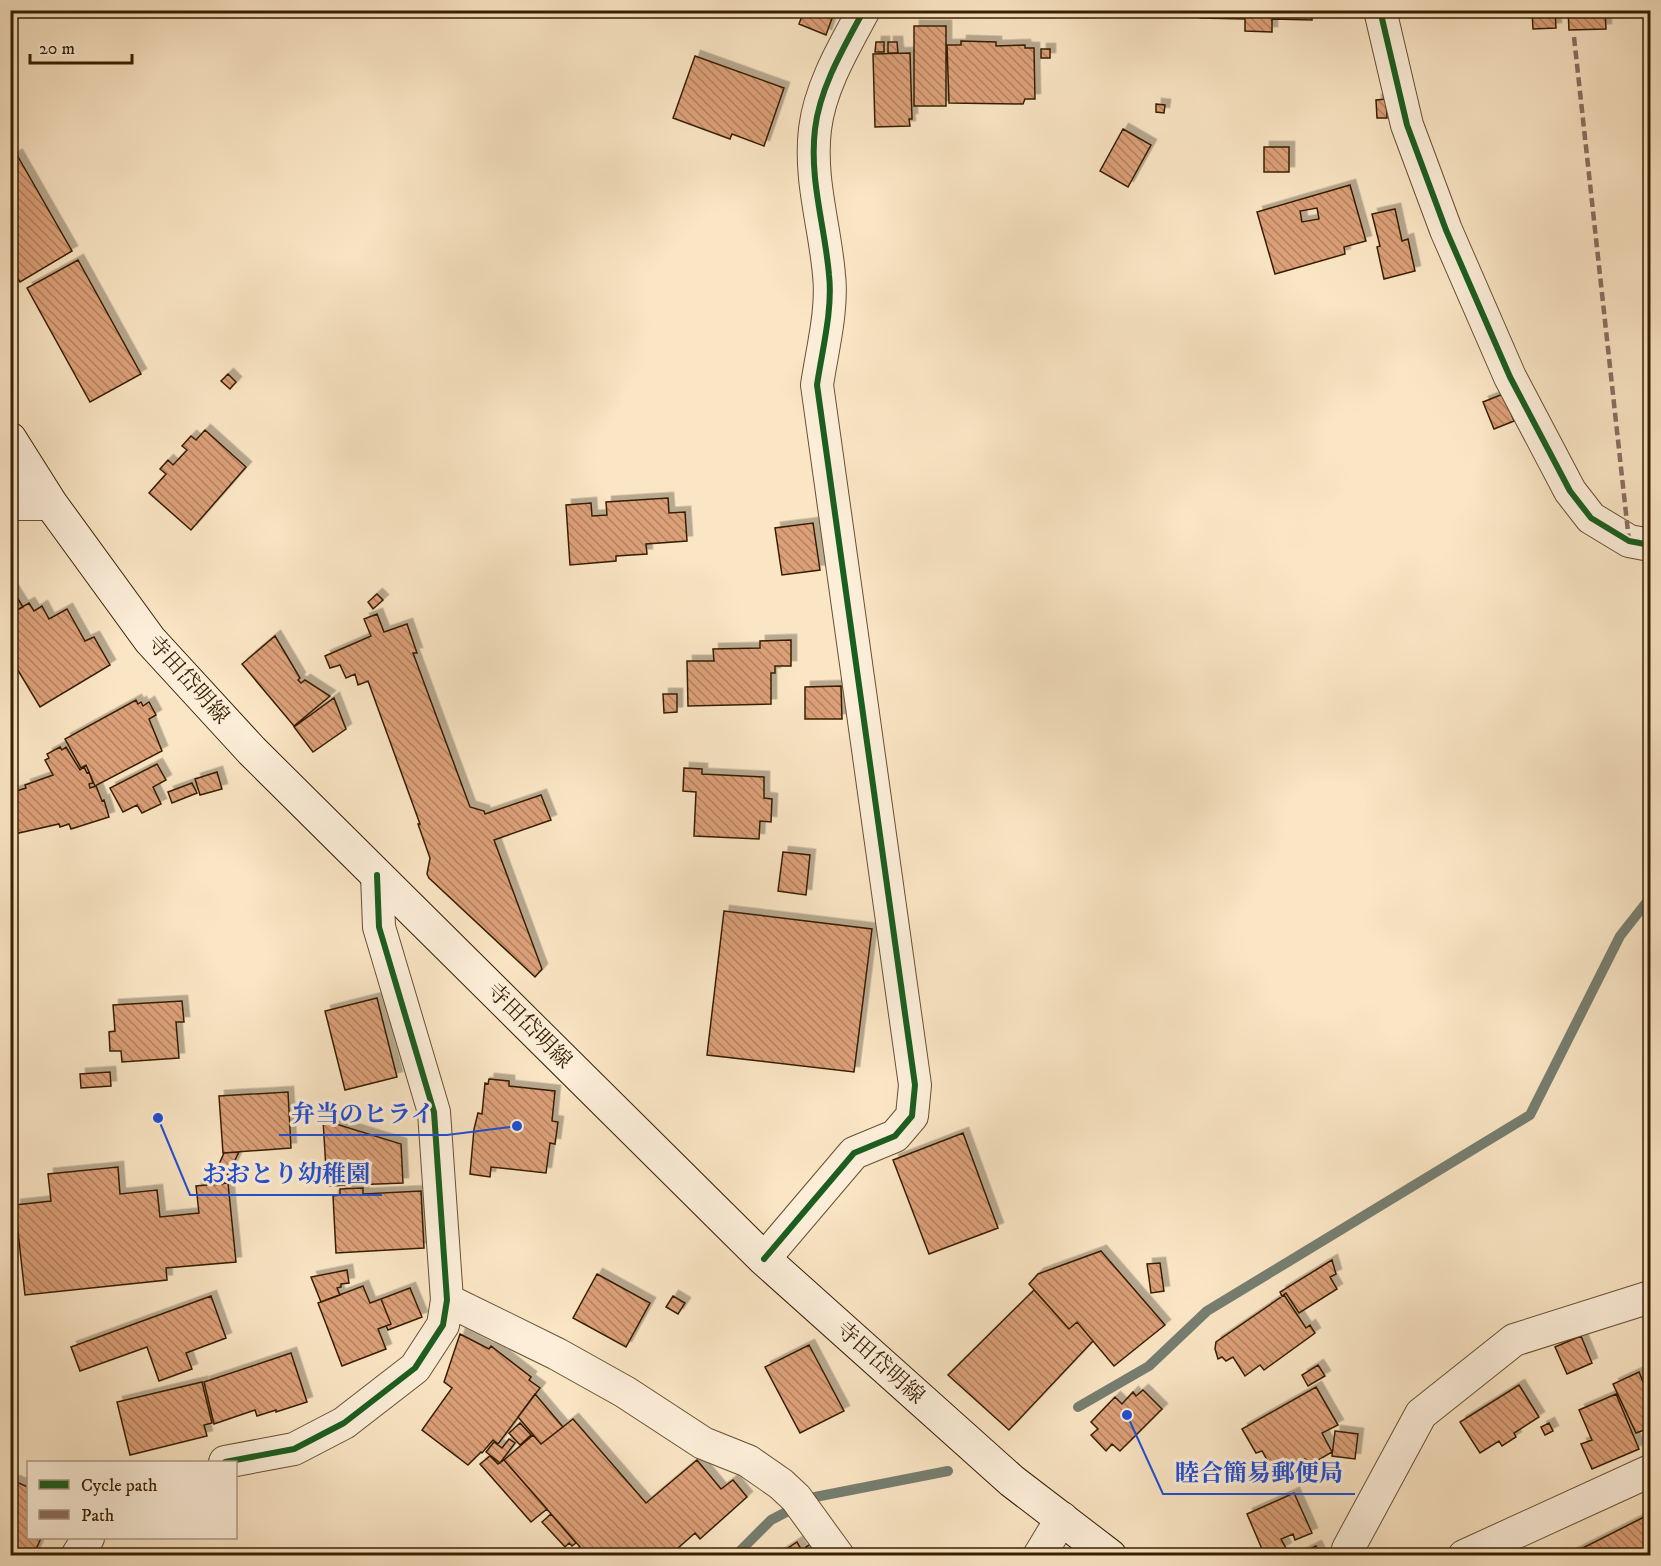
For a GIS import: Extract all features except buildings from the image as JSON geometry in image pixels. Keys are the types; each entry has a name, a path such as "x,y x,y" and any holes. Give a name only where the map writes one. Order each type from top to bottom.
{"main road":[{"name":"寺田岱明線","path":"10,440 51,504 150,640 252,751 764,1259 1012,1481 1110,1556"}],"street":[{"path":"764,1259 854,1153 895,1136 912,1116 915,1085 817,385 827,319 830,276 815,194 815,128 828,78 864,10"},
{"path":"1380,10 1407,125 1446,230 1510,377 1570,491 1591,519 1629,541 1650,545"},
{"path":"10,494 18,504 51,504"},
{"path":"230,1461 294,1449 344,1423 415,1368 443,1325 447,1300 434,1112 379,927 377,876"},
{"path":"1347,1556 1348,1549 1421,1414 1514,1340 1650,1297"},
{"path":"447,1300 557,1354 625,1392 703,1443 748,1461 781,1484 796,1498 831,1546"},
{"path":"1464,1556 1650,1471"},
{"path":"1039,1556 1062,1518"},
{"path":"78,1556 87,1539"}],"waterway":[{"path":"1078,1407 1149,1366 1207,1311 1530,1115 1620,936 1650,898"},
{"path":"735,1556 771,1520 815,1497 948,1471"}],"marked path":[{"path":"1574,37 1629,541"}],"cycle path":[{"path":"764,1259 854,1153 895,1136 912,1116 915,1085 817,385 830,288 814,166 815,129 827,83 864,10"},
{"path":"1380,10 1407,125 1446,230 1510,377 1570,491 1591,518 1629,541 1650,545"},
{"path":"230,1461 294,1449 344,1423 415,1368 443,1325 447,1300 434,1112 379,927 377,875"}],"place":[{"name":"おおとり幼稚園","path":"158,1118"},
{"name":"弁当のヒライ","path":"517,1126"},
{"name":"睦合簡易郵便局","path":"1127,1415"}]}
